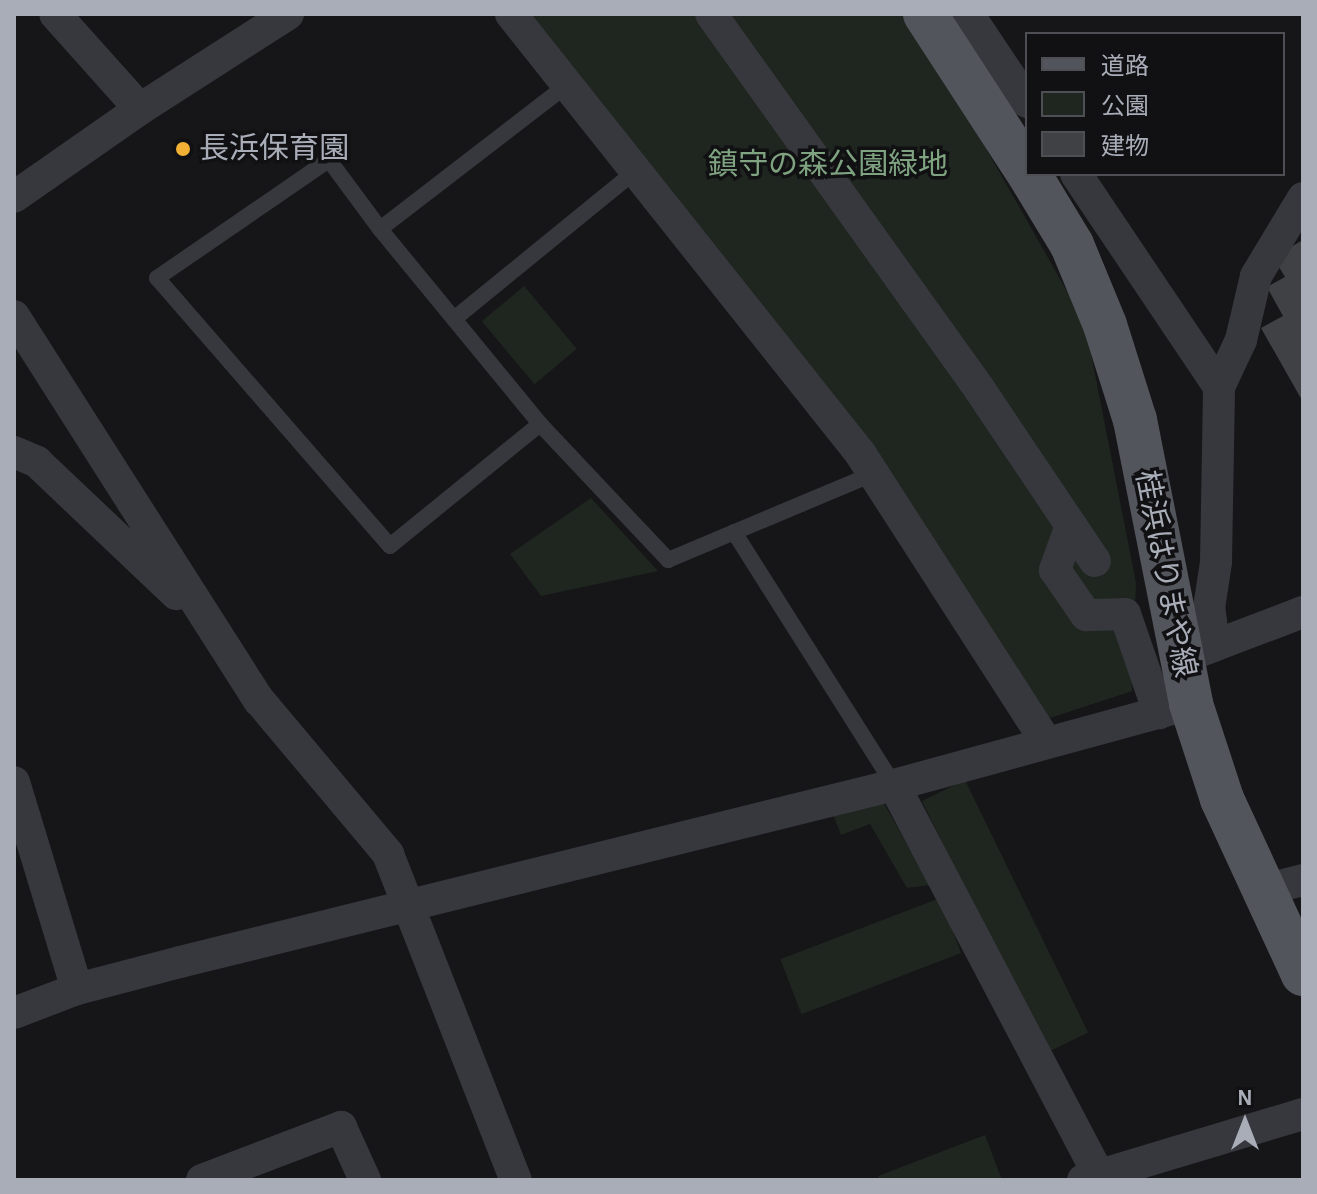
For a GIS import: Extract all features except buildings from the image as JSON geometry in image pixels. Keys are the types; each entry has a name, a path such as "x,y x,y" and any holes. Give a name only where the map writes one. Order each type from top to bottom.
{"main road":[{"name":"桂浜はりまや線","path":"925,14 1025,167"},
{"name":"桂浜はりまや線","path":"1030,176 1072,245 1122,379 1197,652 1175,708 1222,799 1284,885 1303,974"}],"street":[{"path":"55,14 140,109"},
{"path":"14,197 140,109 288,14"},
{"path":"511,14 875,473 1046,742"},
{"path":"711,14 1095,561"},
{"path":"968,14 1025,99"},
{"path":"1077,176 1219,387"},
{"path":"1197,652 1209,608 1216,562 1219,387 1241,340 1256,276 1303,198"},
{"path":"15,320 259,700 388,854 516,1180"},
{"path":"14,452 37,462 209,626"},
{"path":"14,1013 77,989 894,785 1175,708 1125,614 1086,615 1055,570 1071,525"},
{"path":"1197,652 1303,612"},
{"path":"894,785 1090,1177 1303,1114"},
{"path":"15,787 77,989"},
{"path":"202,1180 341,1127 365,1180"}],"lane":[{"path":"380,229 568,84"},
{"path":"540,424 390,546 157,278 329,160 380,229 540,424 668,560 875,473"},
{"path":"454,319 637,170"},
{"path":"734,532 894,785"}],"green space":[{"name":"鎮守の森公園緑地","path":"523,14 903,14 941,69 1085,323 1136,583 1132,691 1035,723 882,467"},
{"path":"524,286 577,349 535,384 482,321"},
{"path":"591,498 658,571 541,596 510,554"},
{"path":"965,780 1088,1033 1045,1054 922,801"},
{"path":"882,800 930,885 907,888 870,824 841,835 833,814"},
{"path":"940,898 961,953 802,1014 780,959"},
{"path":"985,1135 1002,1180 879,1180 878,1176"}],"place":[{"name":"長浜保育園","path":"183,149"}]}
